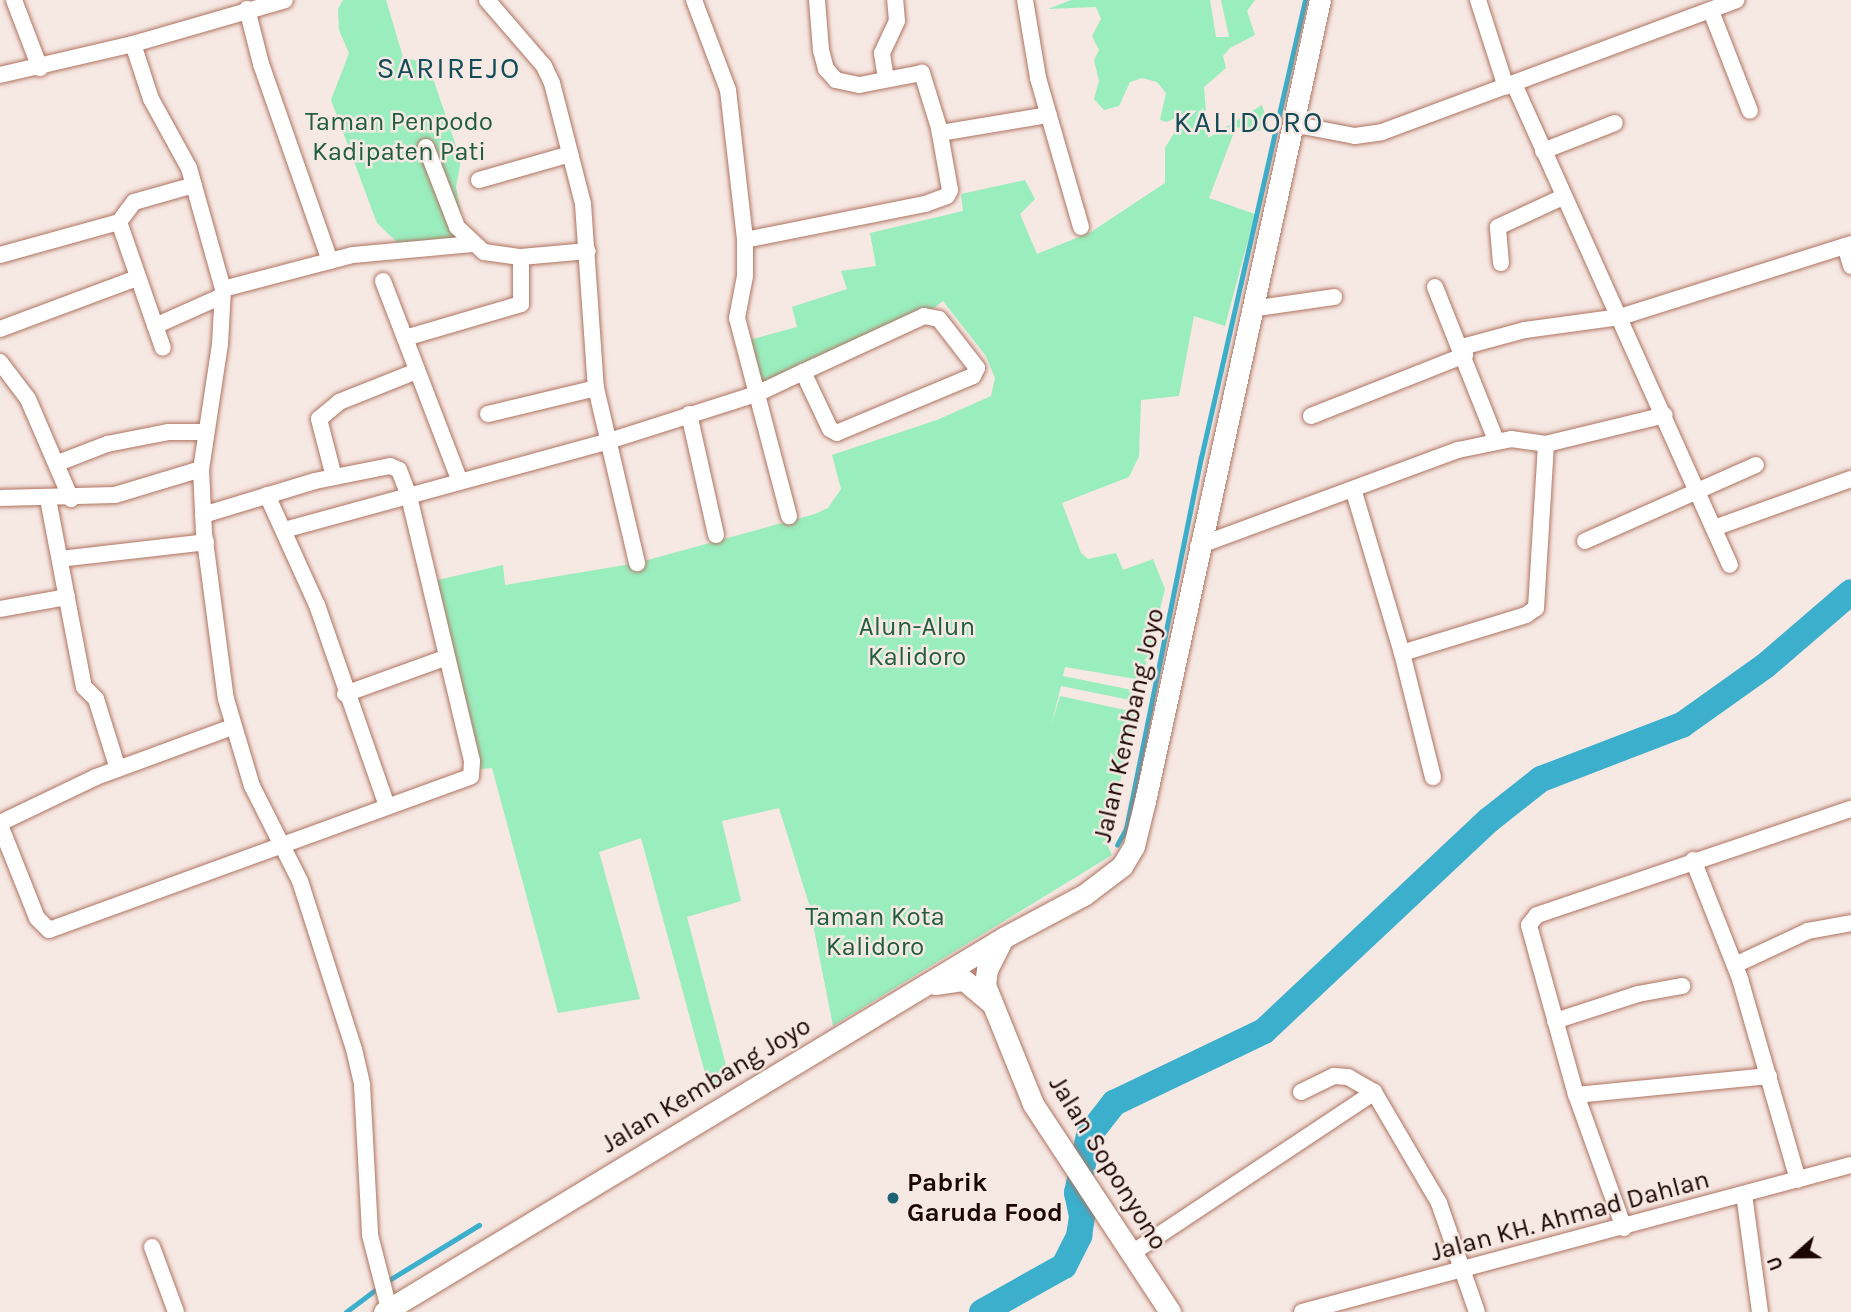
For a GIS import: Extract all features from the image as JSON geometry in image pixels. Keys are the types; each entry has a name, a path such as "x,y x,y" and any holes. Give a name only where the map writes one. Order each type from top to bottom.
{"main road":[{"name":"Jalan Kembang Joyo","path":"387,1310 1003,938 1109,878 1134,846 1320,0"},
{"path":"990,1002 987,969 1003,938"},
{"path":"927,985 964,980 990,1002"},
{"name":"Jalan Soponyono","path":"990,1002 1033,1104 1055,1142 1170,1312"}],"street":[{"path":"14,0 40,68"},
{"path":"217,0 223,16"},
{"path":"0,75 40,68 133,44 285,0"},
{"path":"487,0 544,65 570,154 583,204 596,388 637,563"},
{"path":"694,0 722,64 728,90 745,240 745,276 737,318 789,516"},
{"path":"745,240 947,196 940,133 922,73 846,84 829,74 821,51 817,0"},
{"path":"886,79 882,54 897,21 895,0"},
{"path":"1026,0 1049,115 1081,227"},
{"path":"1478,0 1510,86 1620,317 1730,565"},
{"path":"1292,124 1369,135 1510,86 1736,0"},
{"path":"247,9 261,64 330,261"},
{"path":"1712,11 1750,111"},
{"path":"133,44 141,75 185,157 223,293 220,344 201,469 206,542 232,727 253,786 300,881 359,1073 370,1235 387,1310"},
{"path":"940,133 1049,115"},
{"path":"1542,151 1615,123"},
{"path":"426,147 457,227 472,244 498,256 521,257 588,251"},
{"path":"479,180 570,154"},
{"path":"0,255 119,222 134,202 194,185"},
{"path":"1501,263 1497,227 1563,197"},
{"path":"119,222 163,348"},
{"path":"155,326 223,293 330,261 472,244"},
{"path":"1311,416 1464,351 1525,330 1620,317 1848,245 1851,266"},
{"path":"405,338 521,304 521,257"},
{"path":"0,329 137,278"},
{"path":"383,281 459,479"},
{"path":"1435,288 1464,351 1496,440"},
{"path":"1251,309 1334,297"},
{"path":"284,530 409,496 459,479 609,441 756,394 803,372 929,315 939,319 977,368 973,376 837,433 830,429 803,372"},
{"path":"0,362 28,399 58,463 71,499"},
{"path":"334,477 319,419 339,402 417,372"},
{"path":"488,415 596,388"},
{"path":"689,414 716,534"},
{"path":"1198,547 1354,492 1385,475 1496,440 1546,444 1665,415"},
{"path":"58,463 120,442 168,432 206,432"},
{"path":"1402,653 1526,615 1536,608 1546,444"},
{"path":"1585,541 1697,488 1756,464"},
{"path":"203,515 334,477 390,466 399,470 409,496 445,658 472,761 471,776 45,930 1,821 118,769 232,727"},
{"path":"0,498 71,499 115,495 201,469"},
{"path":"1714,528 1851,479"},
{"path":"1354,492 1402,653 1433,777"},
{"path":"267,495 317,605 345,694 387,806"},
{"path":"48,499 84,687 96,699 118,769"},
{"path":"60,559 206,542"},
{"path":"0,609 66,597"},
{"path":"345,694 445,658"},
{"path":"1624,1228 1576,1095 1529,930 1531,920 1693,860 1851,809"},
{"path":"1693,860 1735,965 1798,1180"},
{"path":"1735,965 1808,931 1851,923"},
{"path":"1555,1021 1637,994 1682,986"},
{"path":"1301,1092 1334,1076 1348,1077 1374,1092 1439,1203 1465,1270 1477,1312"},
{"path":"1576,1095 1769,1076"},
{"path":"1132,1253 1374,1092"},
{"name":"Jalan KH. Ahmad Dahlan","path":"1302,1312 1330,1308 1851,1166"},
{"path":"1744,1195 1760,1312"},
{"path":"152,1247 176,1312"}],"green space":[{"name":"Taman Penpodo Kadipaten Pati","path":"343,0 386,0 403,57 428,64 461,160 456,187 466,239 401,246 377,223 331,100 349,53 339,30 338,9"},
{"path":"1071,0 1210,0 1216,37 1229,37 1221,0 1255,0 1247,11 1255,35 1230,48 1223,56 1226,68 1204,87 1208,138 1262,105 1265,115 1259,131 1236,127 1209,198 1255,214 1225,326 1194,316 1179,396 1141,400 1139,456 1129,477 1062,503 1081,553 1088,559 1116,553 1123,570 1153,559 1165,589 1142,680 1065,667 1063,676 1132,690 1130,700 1061,686 1051,726 1060,696 1135,712 1107,844 1112,855 833,1026 809,904 779,808 722,821 741,901 687,917 730,1080 709,1088 641,838 599,852 640,999 558,1013 492,768 474,770 429,582 503,565 505,585 637,563 815,514 828,508 841,489 832,455 937,420 991,396 995,378 986,356 943,301 924,316 765,390 749,340 797,327 792,307 847,289 841,271 876,266 870,233 963,211 961,194 1025,180 1035,199 1020,214 1037,254 1091,232 1165,183 1165,148 1186,113 1167,122 1160,120 1166,93 1157,82 1142,78 1130,82 1119,106 1104,110 1094,99 1099,81 1094,60 1099,50 1092,36 1101,19 1096,7 1048,9"}],"waterway":[{"path":"1117,845 1126,829 1201,458 1305,0"},
{"path":"982,1312 1064,1266 1079,1236 1082,1216 1077,1193 1089,1135 1114,1103 1264,1031 1489,820 1541,779 1682,725 1765,666 1851,592"},
{"path":"386,1282 479,1225"},
{"path":"346,1312 379,1287"}],"place":[{"name":"Pabrik Garuda Food","path":"893,1198"}],"district":[{"name":"SARIREJO","path":"449,68"},
{"name":"KALIDORO","path":"1249,122"}],"park label":[{"name":"Alun-Alun Kalidoro","path":"917,642"},
{"name":"Taman Kota Kalidoro","path":"875,932"}]}
